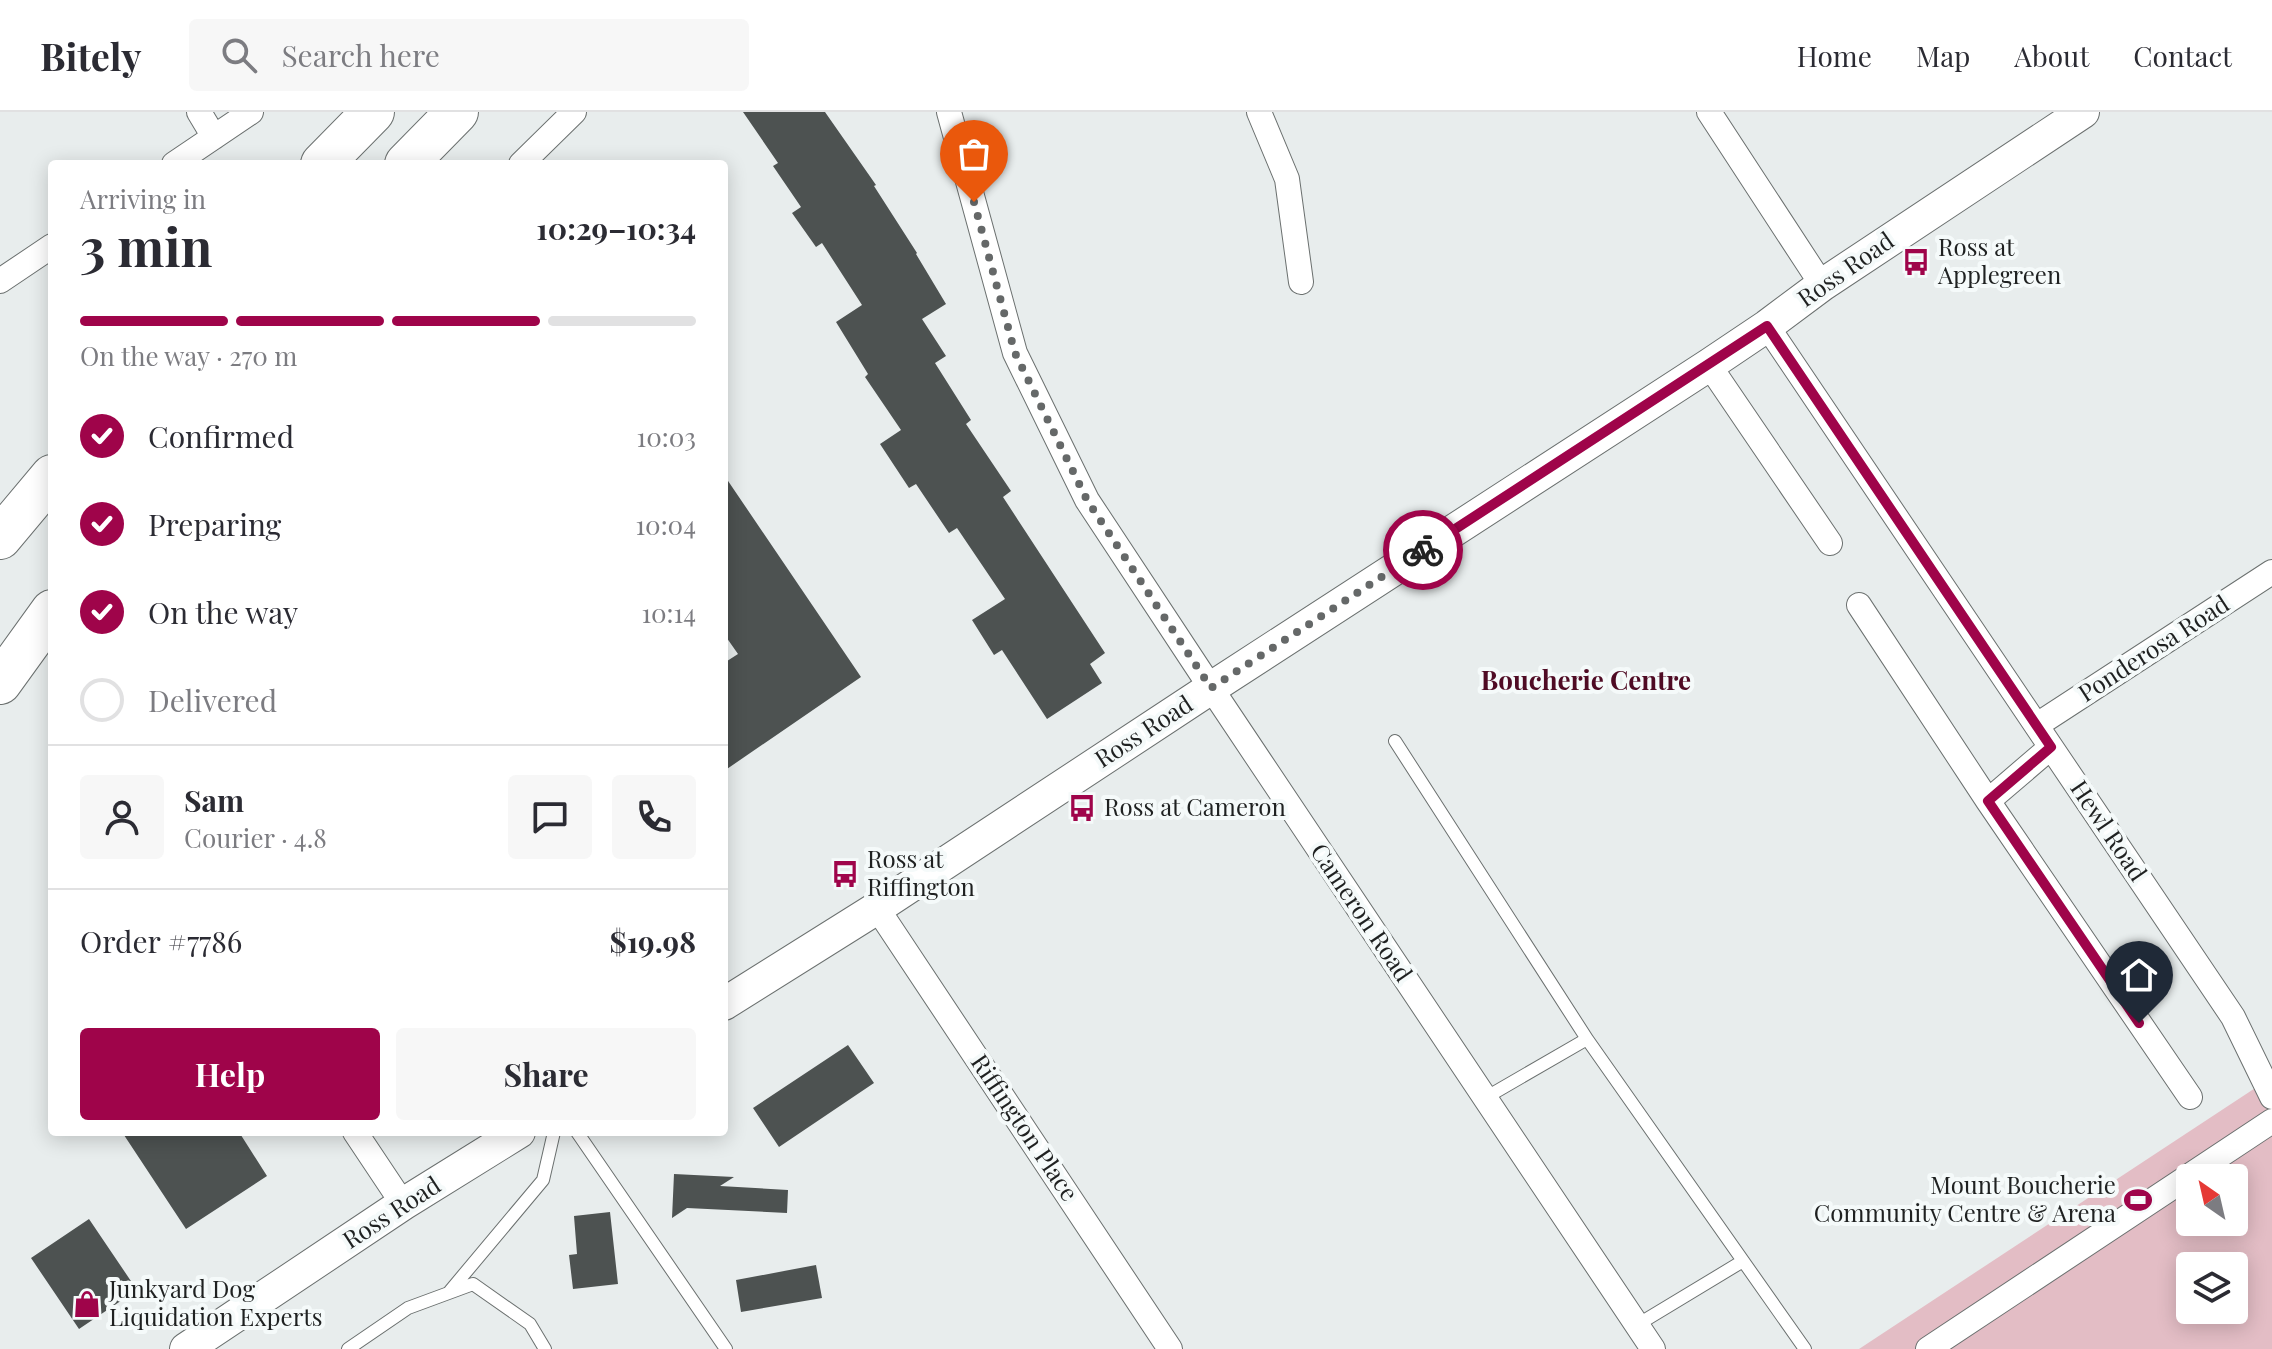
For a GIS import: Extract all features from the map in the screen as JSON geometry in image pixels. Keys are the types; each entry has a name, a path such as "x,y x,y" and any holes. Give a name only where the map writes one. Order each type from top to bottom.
{"highway":[{"path":"326,160 373,112"},
{"path":"410,160 457,112"},
{"path":"0,538 48,481"},
{"path":"0,683 48,617"}],"street":[{"path":"199,112 214,137"},
{"path":"180,160 251,112"},
{"path":"525,160 574,112"},
{"name":"Cameron Road","path":"949,112 1015,353 1087,500 1653,1349"},
{"path":"1259,112 1287,179 1301,282"},
{"path":"1709,112 1822,285"},
{"name":"Ross Road","path":"728,1001 877,908 1709,365 1822,285 2083,112"},
{"path":"0,281 48,249"},
{"name":"Hewl Road","path":"1767,326 2233,1017 2272,1097"},
{"path":"1709,365 1830,543"},
{"name":"Ponderosa Road","path":"2037,725 2272,572"},
{"path":"1859,605 2190,1097"},
{"path":"1988,801 2051,747"},
{"name":"Riffington Place","path":"877,908 1170,1349"},
{"path":"1928,1349 2272,1121"},
{"path":"358,1136 403,1204"},
{"name":"Ross Road","path":"186,1349 403,1204 513,1136"}],"lane":[{"path":"1395,741 1587,1039 1805,1349"},
{"path":"1485,1098 1587,1039"},
{"path":"448,1293 543,1180 553,1136"},
{"path":"580,1136 726,1349"},
{"path":"1637,1325 1743,1261"},
{"path":"348,1349 408,1308 473,1284 530,1324 545,1349"}],"shaded area":[{"name":"Mount Boucherie Community Centre & Arena","path":"2272,1077 2272,1349 1859,1349"}],"building":[{"path":"743,112 825,112 876,185 946,304 922,319 946,356 935,363 971,420 966,424 1011,491 1003,497 1105,653 1090,664 1102,683 1047,719 1002,650 994,655 972,620 1005,599 957,528 949,533 916,484 909,488 880,444 901,430 865,377 868,374 836,322 862,305 822,243 816,247 792,213 801,207 773,166 778,163"},
{"path":"728,481 861,677 728,768 728,660 738,654 728,640"},
{"path":"848,1045 874,1083 779,1147 753,1108"},
{"path":"125,1136 242,1136 267,1176 186,1229"},
{"path":"674,1174 734,1177 720,1186 788,1190 787,1213 687,1208 672,1218"},
{"path":"610,1212 618,1284 573,1289 569,1255 577,1254 574,1216"},
{"path":"89,1219 137,1290 79,1329 31,1258"},
{"path":"816,1265 822,1298 741,1312 736,1280"}],"way so far":[{"path":"974,202 1015,353 1087,500 1211,688 1423,550"}],"place":[{"name":"Ross at Applegreen","path":"1916,262"},
{"name":"Ross at Cameron","path":"1082,808"},
{"name":"Ross at Riffington","path":"845,874"},
{"name":"Mount Boucherie Community Centre & Arena","path":"2138,1200"},
{"name":"Junkyard Dog Liquidation Experts","path":"87,1304"}],"district":[{"name":"Boucherie Centre","path":"1586,681"}],"route":[{"path":"1423,550 1767,326 2051,747 1988,801 2139,1023"}]}
